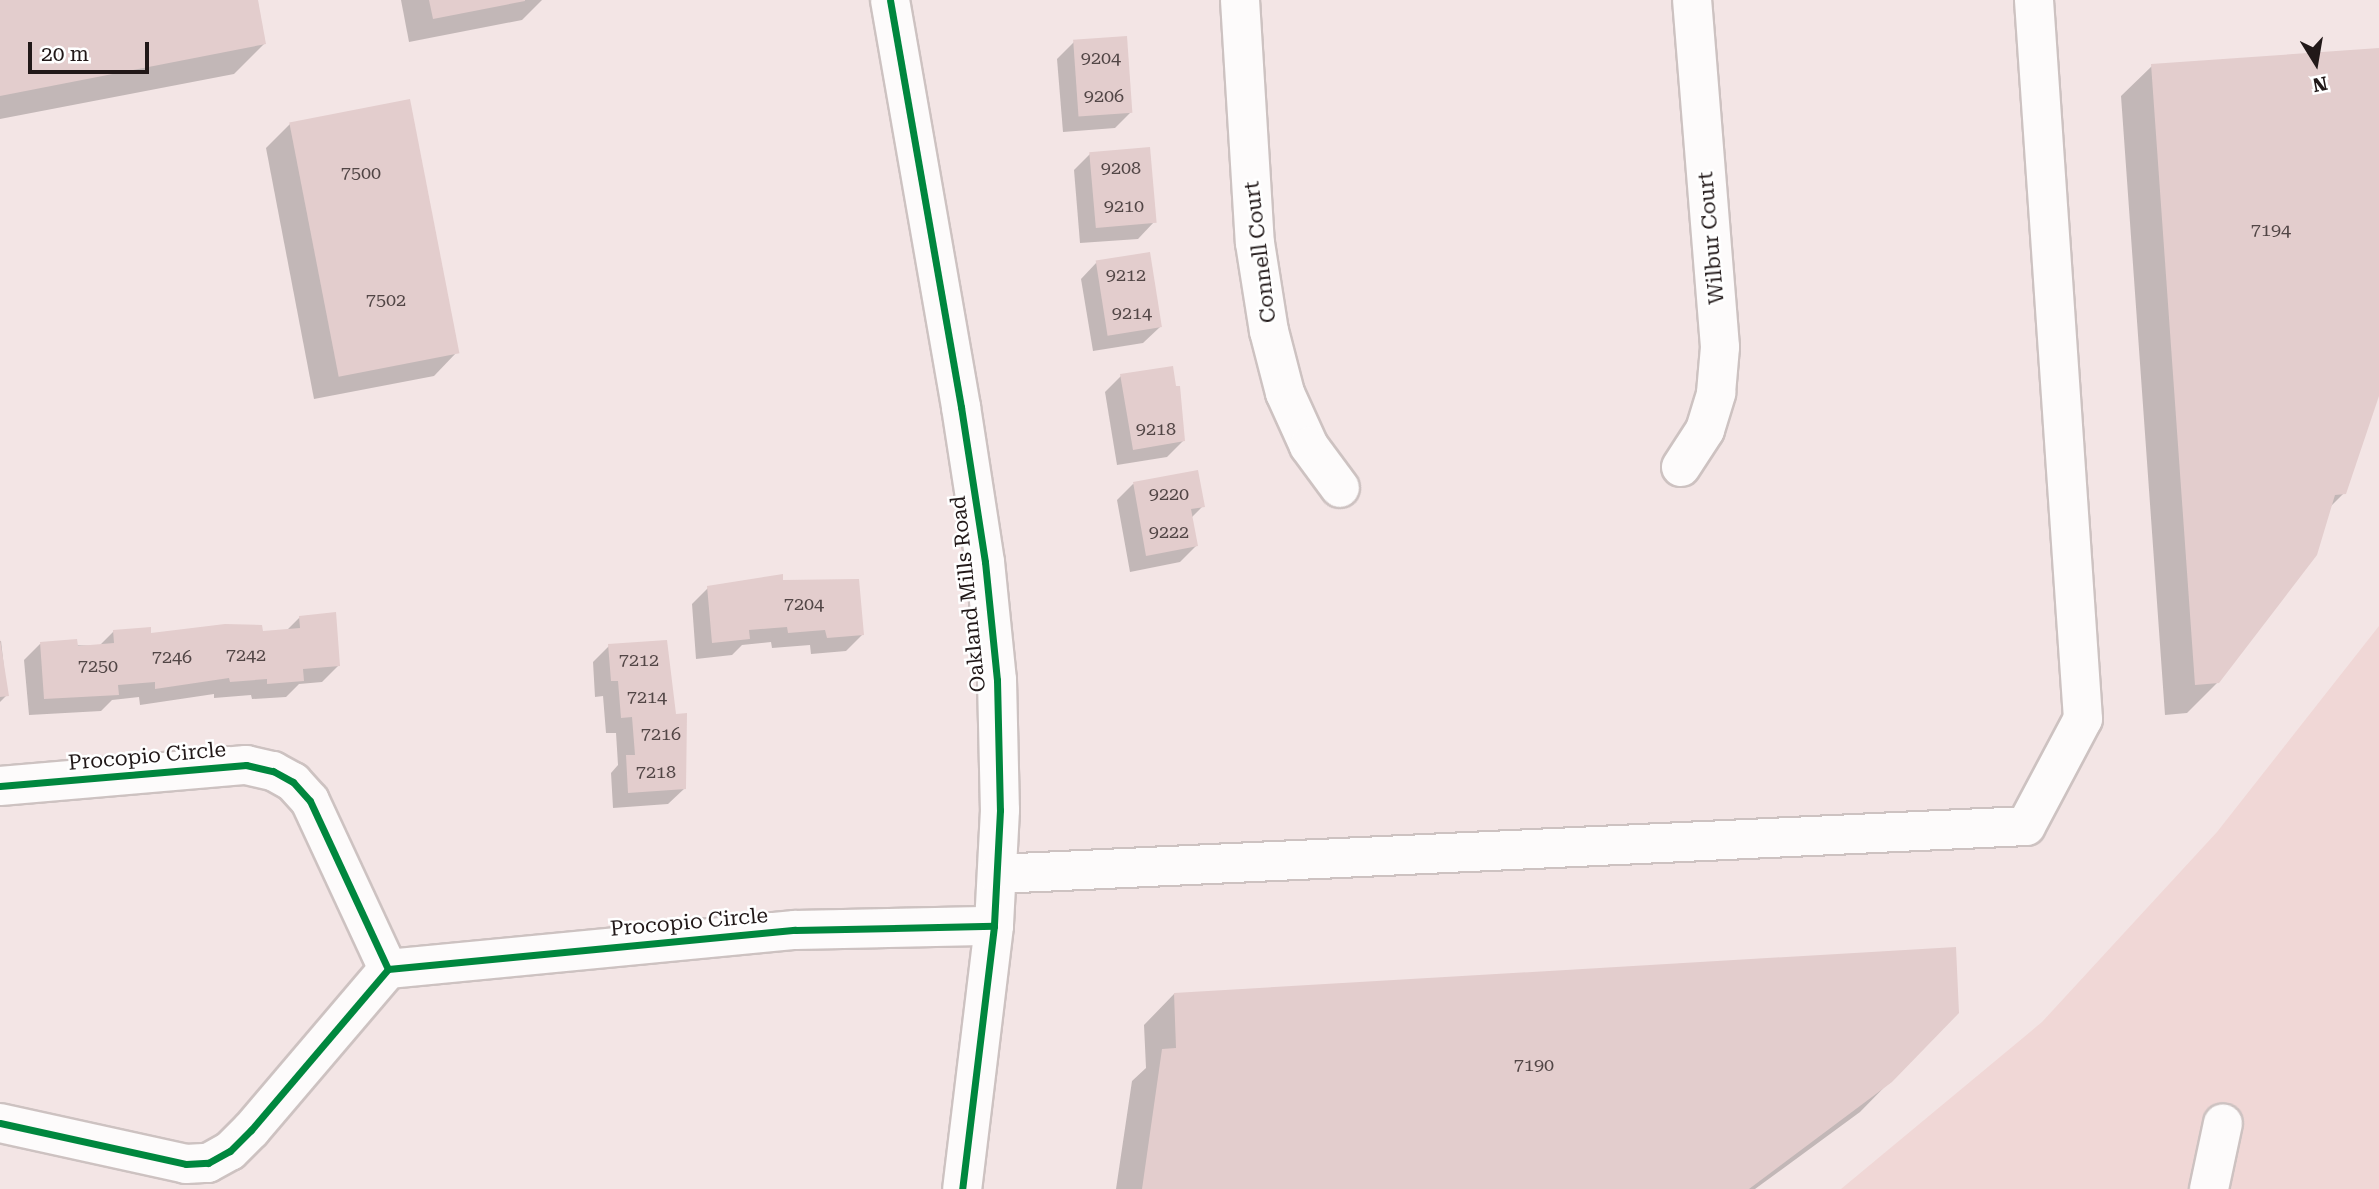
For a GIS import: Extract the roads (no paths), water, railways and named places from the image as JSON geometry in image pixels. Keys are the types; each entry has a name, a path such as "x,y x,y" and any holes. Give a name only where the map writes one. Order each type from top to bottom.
{"street":[{"name":"Oakland Mills Road","path":"890,0 985,562 997,680 997,874 994,926 962,1189"},
{"name":"Connell Court","path":"1240,0 1255,243 1269,331 1285,393 1309,446 1340,488"},
{"name":"Wilbur Court","path":"1681,467 1705,430 1716,393 1720,347 1692,0"},
{"path":"997,874 2026,826 2083,719 2034,0"},
{"name":"Procopio Circle","path":"0,786 246,765 273,771 293,782 310,801 388,969 795,930 994,926"},
{"path":"0,1123 186,1164 208,1163 230,1151 251,1130 388,969"},
{"path":"2209,1189 2223,1123"}]}
